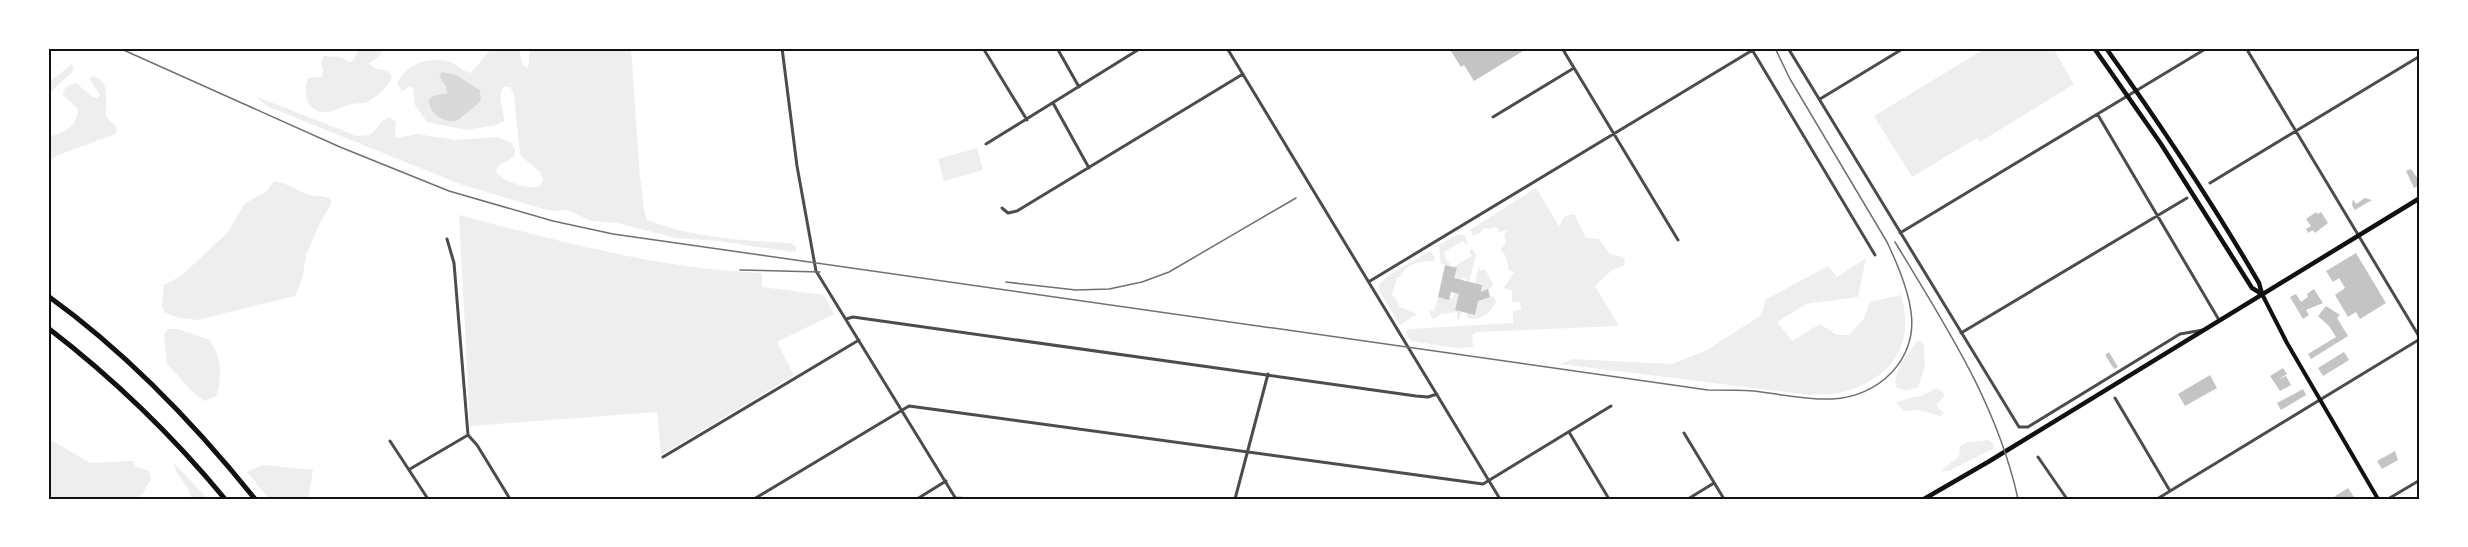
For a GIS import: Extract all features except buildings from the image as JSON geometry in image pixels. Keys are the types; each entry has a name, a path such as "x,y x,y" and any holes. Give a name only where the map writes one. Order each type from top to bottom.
{"highway":[{"path":"48,296 83,322 138,370 204,439 255,499"},
{"path":"48,328 131,399 201,470 225,499"}],"main road":[{"path":"2094,48 2192,191 2252,288 2262,294"},
{"path":"2106,48 2212,204 2259,283 2262,294 2287,343 2378,499"},
{"path":"1923,499 1988,462 2420,198"}],"street":[{"path":"782,48 797,166 816,271 956,499 972,499"},
{"path":"983,48 1027,120"},
{"path":"1057,48 1079,87"},
{"path":"986,144 1140,48"},
{"path":"1227,48 1500,499"},
{"path":"1562,48 1678,240"},
{"path":"1788,48 2017,426 2022,429 2028,427 2180,334 2207,329"},
{"path":"1820,99 1904,48"},
{"path":"1900,233 2207,48"},
{"path":"2157,499 2420,338 2246,48"},
{"path":"1369,282 1753,49 1875,255"},
{"path":"2210,183 2420,56"},
{"path":"1493,117 1574,68"},
{"path":"1002,208 1008,213 1017,211 1243,74"},
{"path":"1053,103 1089,168"},
{"path":"2098,115 2219,321"},
{"path":"1961,333 2187,198"},
{"path":"447,238 452,249 454,263 468,435 477,445 510,499"},
{"path":"846,319 853,317 1416,396 1428,397 1437,394"},
{"path":"663,457 859,340"},
{"path":"1235,499 1268,374"},
{"path":"2115,398 2170,491"},
{"path":"754,499 909,406 1483,484 1611,406"},
{"path":"1569,432 1609,499"},
{"path":"1684,433 1724,499"},
{"path":"410,469 468,435"},
{"path":"390,441 428,499"},
{"path":"2038,457 2067,499"},
{"path":"2388,499 2420,480"},
{"path":"917,499 946,481"},
{"path":"1688,499 1714,483"}],"shaded area":[{"path":"359,48 383,48 380,56 369,63 374,68 388,71 392,77 388,84 367,102 350,104 329,112 310,106 306,96 306,84 308,78 322,77 321,62 324,56 340,57 350,62 354,60"},
{"path":"492,48 519,48 522,65 528,68 530,48 631,48 640,178 647,220 699,234 790,243 796,246 796,251 676,238 617,223 591,221 568,210 553,211 540,208 460,184 269,107 258,99 357,136 370,134 389,117 396,122 396,138 417,134 455,140 497,137 512,143 515,149 514,157 498,166 496,173 516,184 539,187 543,180 541,173 520,155 514,94 510,87 503,87 501,92 504,121 497,125 467,130 427,122 415,105 413,88 409,87 402,91 397,83 412,66 427,61 450,62 471,73","holes":["456,75 480,90 481,100 463,118 433,96 443,96 448,91 439,76"]},
{"path":"1986,48 2053,48 2074,84 1980,142 1977,138 1912,177 1874,116"},
{"path":"72,64 74,70 48,95 48,83"},
{"path":"442,72 456,75 480,90 480,102 456,121 441,119 429,104 429,99 433,96 447,93 439,76"},
{"path":"92,76 102,82 105,87 106,117 116,126 117,131 115,134 56,156 48,163 48,137 69,128 77,115 78,109 63,95 65,88 76,83 97,98 100,95 90,80"},
{"path":"977,148 983,170 944,181 938,159"},
{"path":"274,181 310,195 331,200 306,255 302,280 295,296 197,320 178,318 164,312 162,305 164,285 181,276 228,232 245,203 266,192"},
{"path":"1536,188 1559,226 1565,216 1574,214 1586,238 1599,239 1610,254 1624,257 1625,265 1612,270 1595,286 1619,326 1477,332 1472,335 1473,347 1456,348 1411,341 1405,332 1409,329 1513,323 1513,311 1521,310 1520,302 1512,302 1512,291 1504,288 1514,272 1509,270 1506,257 1501,249 1506,242 1504,234 1508,230 1499,232 1497,227 1484,228 1473,236 1470,230"},
{"path":"459,215 571,244 647,260 762,273 762,287 824,295 834,314 777,342 794,375 661,455 657,412 470,426"},
{"path":"1459,234 1465,236 1468,244 1466,245 1463,241 1444,252 1446,260 1452,266 1441,264 1439,245"},
{"path":"1473,249 1476,255 1469,282 1463,277 1462,280 1454,278 1457,269 1453,267 1472,256 1469,251"},
{"path":"1430,251 1435,257 1434,261 1414,264 1406,268 1400,277 1397,277 1392,296 1395,297 1400,307 1417,314 1400,325 1379,290 1379,284 1389,275"},
{"path":"1866,258 1858,297 1806,304 1777,322 1792,341 1820,324 1837,335 1849,335 1863,320 1870,302 1901,295 1905,312 1905,328 1897,355 1877,377 1847,391 1810,395 1560,364 1573,359 1672,364 1707,350 1760,316 1765,300 1828,266 1837,277"},
{"path":"1479,266 1480,271 1485,269 1493,284 1491,288 1481,292 1482,285 1475,283"},
{"path":"1454,293 1459,294 1455,310 1462,312 1459,319 1457,319 1457,312 1440,314 1435,319 1431,317 1429,310 1434,311 1438,297 1453,298"},
{"path":"1493,296 1496,301 1488,313 1481,317 1467,318 1467,313 1475,315 1478,301"},
{"path":"167,329 178,329 210,340 220,367 220,381 216,396 205,401 200,398 167,365 164,336"},
{"path":"1917,341 1922,342 1924,346 1925,367 1918,387 1906,391 1896,387 1896,375"},
{"path":"1937,388 1945,395 1937,404 1944,413 1940,416 1919,410 1904,411 1896,403 1921,396"},
{"path":"48,438 90,463 133,461 136,467 149,471 151,479 143,493 135,499 48,499"},
{"path":"1989,440 1994,444 1993,449 1949,471 1941,471 1959,456 1960,446 1968,442"},
{"path":"174,463 208,499 191,499"},
{"path":"263,465 313,470 308,499 269,499 247,472"}],"railway":[{"path":"119,48 340,147 449,191 553,221 613,234 1708,390 1754,391 1822,399 1849,397 1879,383 1901,360 1908,346 1912,329 1910,303 1902,276 1887,242 1790,79 1775,48"},
{"path":"1006,282 1076,290 1109,289 1142,282 1169,272 1296,198"},
{"path":"1895,242 1950,334 1983,397 2009,464 2018,499"},
{"path":"740,270 820,272"}]}
